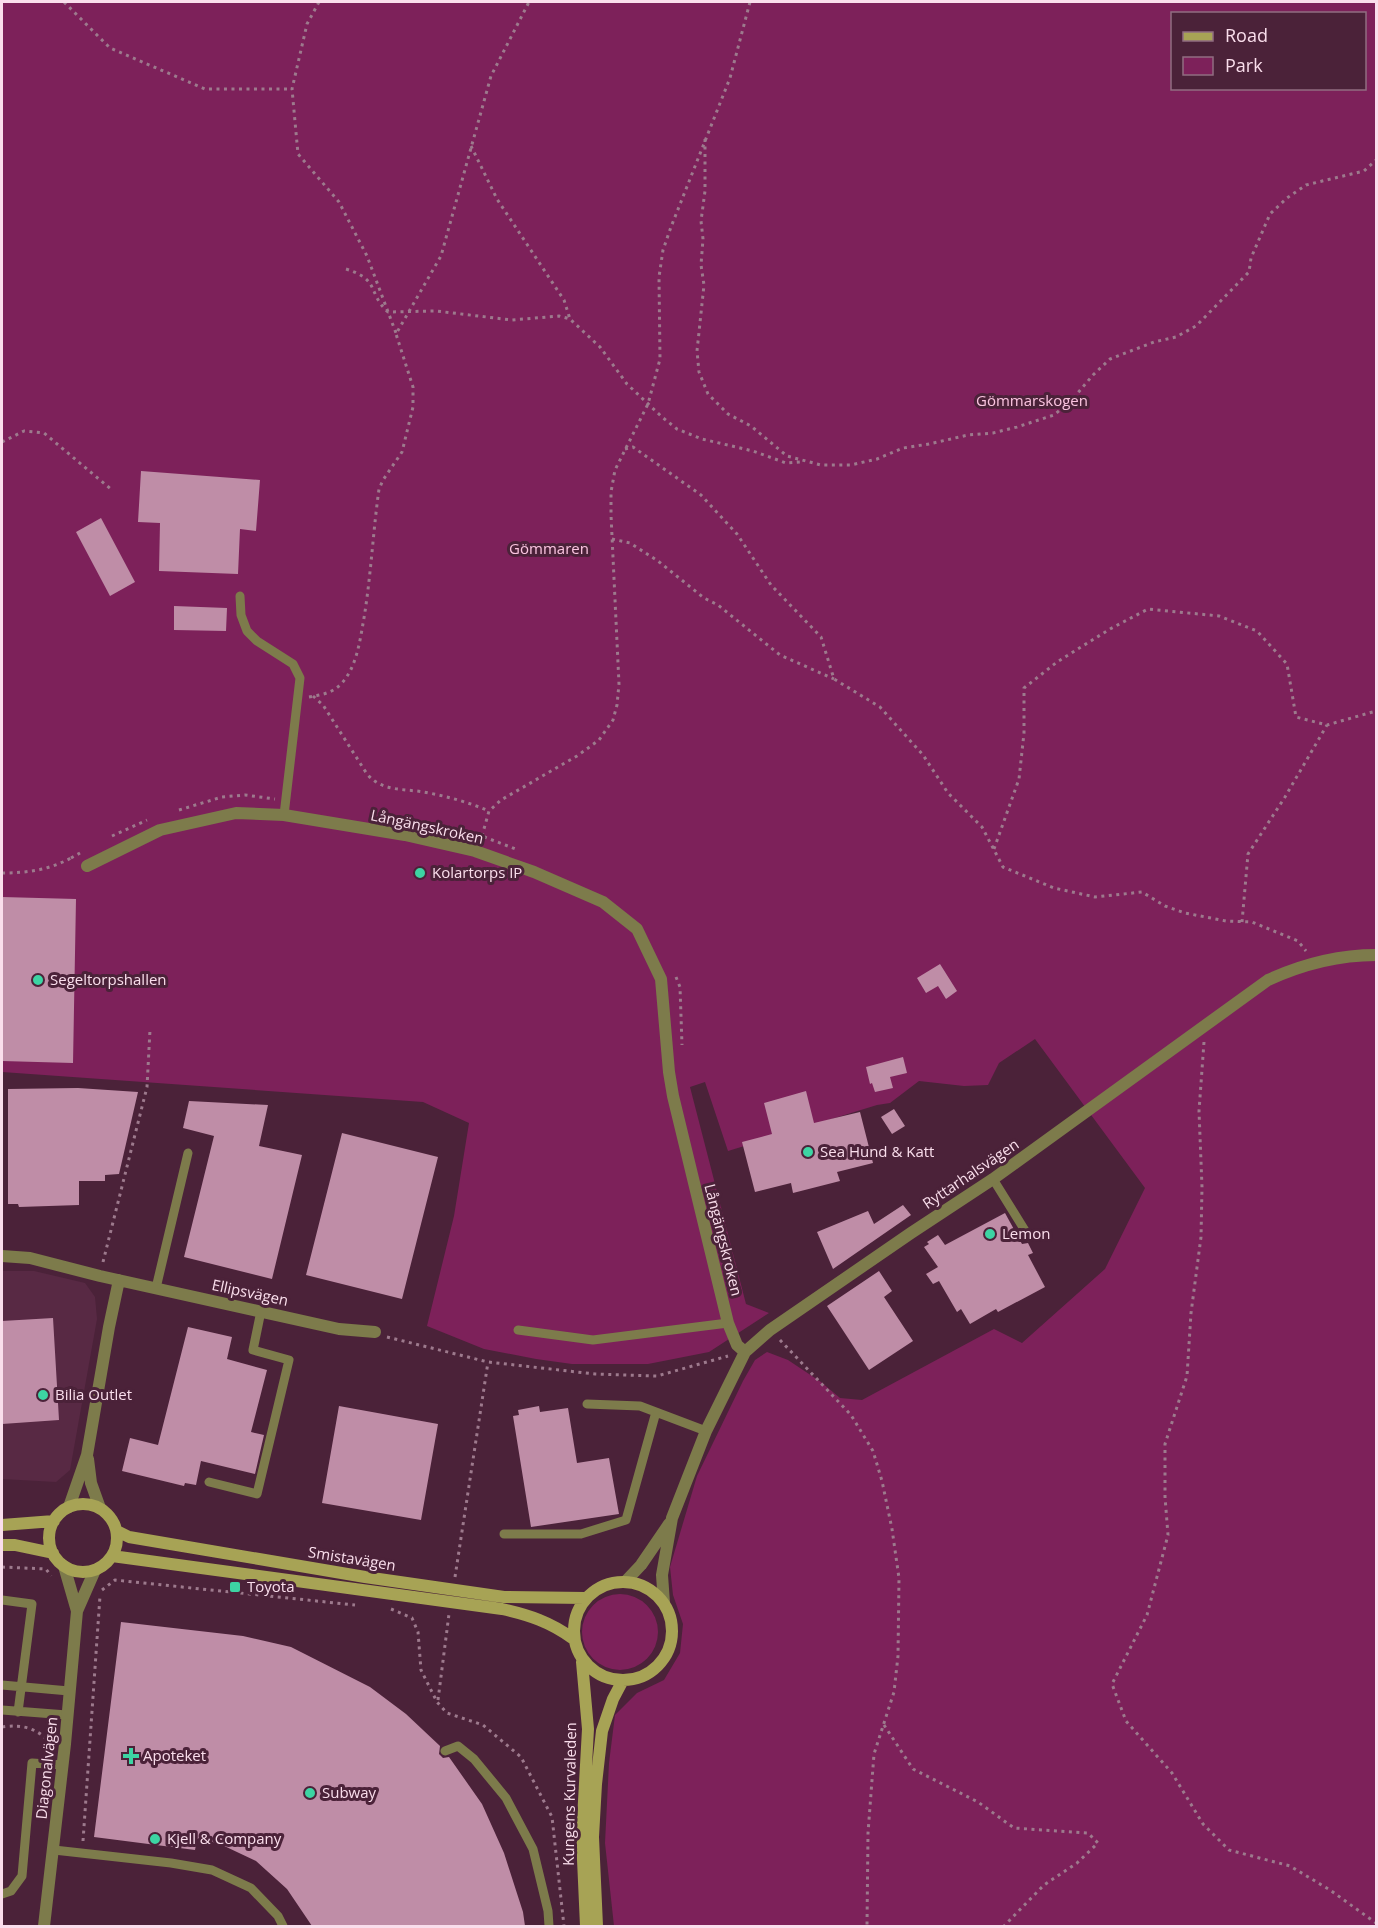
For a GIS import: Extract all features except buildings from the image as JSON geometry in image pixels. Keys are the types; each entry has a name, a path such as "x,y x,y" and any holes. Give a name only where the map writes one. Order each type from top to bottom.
{"street":[{"name":"Långängskroken","path":"87,866 160,830 236,813 284,815 383,831 475,850 534,872 603,902 637,929 661,979 673,1096 728,1323 737,1345 744,1352"},
{"name":"Ryttarhalsvägen","path":"664,1603 662,1575 672,1518 706,1431 744,1352 770,1330 993,1179 1268,980 1314,962 1355,955 1377,955"},
{"name":"Ellipsvägen","path":"2,1256 30,1258 100,1276 339,1329 375,1332"},
{"path":"69,1508 87,1455 119,1280"},
{"path":"87,1455 91,1483 100,1508"},
{"path":"86,1504 100,1508 110,1517 117,1532 117,1544 112,1556 95,1570 80,1572 64,1566 53,1553 50,1540 54,1521 69,1508 86,1504"},
{"name":"Ryttarhalsvägen","path":"625,1582 641,1565 672,1518"},
{"path":"2,1525 54,1521"},
{"name":"Smistavägen","path":"117,1532 129,1537 481,1594 504,1597 585,1598"},
{"path":"2,1545 15,1545 53,1553"},
{"name":"Smistavägen","path":"112,1556 502,1609 530,1615 556,1626 572,1638"},
{"name":"Diagonalvägen","path":"64,1566 77,1611"},
{"name":"Diagonalvägen","path":"44,1926 63,1765 77,1611 95,1570"},
{"path":"613,1582 625,1582 651,1592 664,1603 673,1629 670,1646 658,1668 644,1678 622,1682 600,1674 582,1662 572,1638 576,1617 585,1598 592,1591 613,1582"},
{"name":"Kungens Kurvaleden","path":"582,1662 588,1729 582,1837 586,1926"},
{"name":"Kungens Kurvaleden","path":"597,1926 593,1837 596,1784 602,1731 622,1682"}],"lane":[{"path":"240,596 241,615 247,631 257,641 292,664 300,678 284,815"},
{"path":"156,1288 188,1153"},
{"path":"993,1179 1029,1237"},
{"path":"208,1482 257,1494 289,1360 253,1350 261,1311"},
{"path":"518,1330 593,1340 728,1323"},
{"path":"587,1404 640,1406 706,1431"},
{"path":"504,1534 581,1534 626,1520 656,1412"},
{"path":"2,1600 32,1604 18,1712"},
{"path":"2,1684 69,1692"},
{"path":"2,1710 67,1715"},
{"path":"445,1751 458,1746 474,1759 506,1798 533,1849 548,1911 549,1926"},
{"path":"2,1894 11,1891 22,1876 32,1763 63,1765"},
{"path":"54,1850 212,1870 251,1888 278,1916 283,1926"}],"path":[{"path":"64,2 110,48 205,89 292,89"},
{"path":"298,699 329,693 341,685 349,674 356,657 370,583 379,489 402,453 413,407 412,387 396,334 367,256 339,202 298,154 292,89 307,24 319,2"},
{"path":"396,334 441,256 491,76 530,2"},
{"path":"482,836 489,811 501,800 577,756 598,740 613,720 619,684 611,492 615,470 648,404 660,359 659,277 663,250 730,78 750,2"},
{"path":"705,139 705,191 701,221 703,239 700,265 704,285 698,351 699,372 708,394 728,414 751,426 787,456 822,465 851,465 877,459 903,448 968,435 993,433 1054,415 1110,359 1154,342 1176,337 1196,326 1249,272 1257,241 1270,214 1287,198 1306,185 1364,171 1377,160"},
{"path":"471,146 498,199 564,300 570,319"},
{"path":"346,269 361,274 369,281 382,306 388,312 436,311 512,320 559,316 570,319 600,347 627,384 677,429 702,440 753,451 786,463 802,461"},
{"path":"2,442 24,431 44,434 112,490"},
{"path":"625,449 633,447 701,495 737,534 771,585 821,637 834,679"},
{"path":"612,539 630,543 658,561 780,654 834,679 880,707 922,755 948,794 982,827 1004,867 1054,888 1095,897 1142,892 1166,906 1185,913 1226,921 1252,922 1298,941 1314,962"},
{"path":"994,849 1019,779 1024,733 1024,688 1057,662 1110,628 1148,609 1219,616 1257,631 1287,664 1296,717 1327,725 1377,711"},
{"path":"313,696 323,705 373,781 381,786 428,792 489,811"},
{"path":"1242,921 1248,854 1327,725"},
{"path":"170,813 222,797 244,795 286,800"},
{"path":"104,841 149,819"},
{"path":"459,832 482,836 523,852"},
{"path":"2,873 26,873 57,866 87,849"},
{"path":"71,858 87,866"},
{"path":"675,976 680,987 683,1054"},
{"path":"1205,1026 1199,1111 1202,1186 1201,1237 1191,1313 1187,1376 1165,1444 1168,1534 1147,1615 1112,1684 1126,1721 1172,1773 1203,1824 1229,1850 1290,1866 1330,1890 1377,1923"},
{"path":"100,1276 147,1087 150,1030"},
{"path":"770,1330 851,1415 873,1451 892,1529 899,1578 897,1678 874,1754 870,1781 867,1926"},
{"path":"375,1332 399,1341 488,1362 595,1374 657,1376 744,1352"},
{"path":"454,1584 488,1362"},
{"path":"2,1567 46,1569 62,1589 71,1589"},
{"path":"82,1853 100,1591 115,1580 366,1606"},
{"path":"390,1608 412,1618 418,1632 422,1670 437,1702 447,1713 483,1725 521,1757 552,1817 564,1926"},
{"path":"437,1702 450,1612"},
{"path":"2,1727 13,1725 39,1731 52,1744 65,1744"},
{"path":"883,1725 913,1768 978,1802 1014,1828 1088,1833 1098,1843 1077,1863 1044,1885 1004,1926"}],"shaded area":[{"name":"Bilia Outlet","path":"2,1271 34,1271 85,1283 95,1297 97,1319 70,1470 56,1482 2,1479"}],"green space":[{"name":"Gömmarskogen","path":"2,2 1376,2 1376,1926 614,1926 605,1843 609,1763 615,1715 637,1693 664,1680 680,1653 683,1624 673,1595 670,1567 697,1476 755,1360 767,1352 788,1360 840,1398 862,1400 994,1329 1022,1343 1105,1269 1145,1188 1035,1039 999,1063 988,1085 964,1086 919,1081 890,1103 728,1151 705,1082 690,1087 746,1304 769,1313 709,1352 648,1364 572,1364 484,1349 427,1326 454,1216 469,1123 423,1102 2,1072"},
{"path":"620,1594 634,1597 647,1605 655,1618 658,1632 655,1646 647,1659 634,1667 620,1670 606,1667 593,1659 585,1646 582,1632 585,1618 593,1605 606,1597"}],"place":[{"name":"Kolartorps IP","path":"420,873"},
{"name":"Segeltorpshallen","path":"38,980"},
{"name":"Sea Hund & Katt","path":"808,1152"},
{"name":"Lemon","path":"990,1234"},
{"name":"Bilia Outlet","path":"43,1395"},
{"name":"Toyota","path":"235,1587"},
{"name":"Apoteket","path":"131,1756"},
{"name":"Subway","path":"310,1793"},
{"name":"Kjell & Company","path":"155,1839"}],"park label":[{"name":"Gömmaren","path":"549,549"}]}
